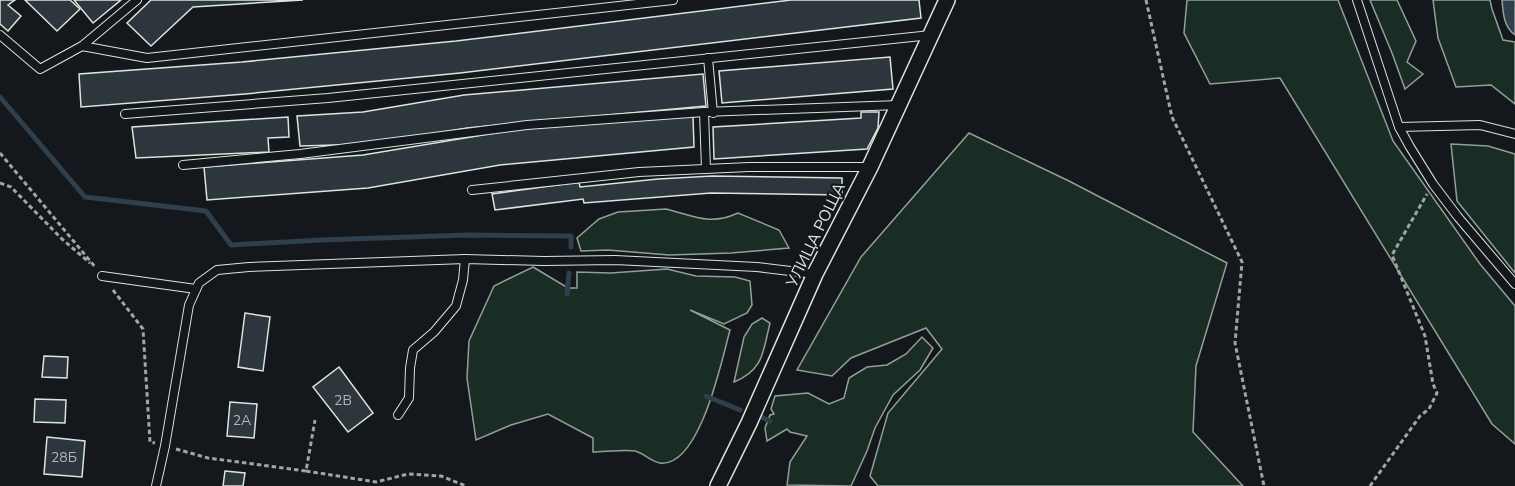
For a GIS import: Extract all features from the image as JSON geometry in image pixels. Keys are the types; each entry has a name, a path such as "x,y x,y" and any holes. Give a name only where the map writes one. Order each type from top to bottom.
{"street":[{"name":"УЛИЦА РОЩА","path":"718,486 749,423 815,274 870,167 946,0"}],"lane":[{"path":"0,35 40,69 82,46 137,0"},
{"path":"82,46 147,58 673,0"},
{"path":"1357,0 1399,127 1410,147 1433,184 1458,217 1515,285"},
{"path":"125,114 328,98 931,35"},
{"path":"706,169 709,112 708,58"},
{"path":"183,165 300,154 527,125 709,112 898,105"},
{"path":"1399,127 1480,125 1515,134"},
{"path":"472,190 639,172 749,167 870,167"},
{"path":"398,416 409,398 413,350 434,332 456,306 463,280 465,259"},
{"path":"156,486 189,305 199,283 217,270 465,259 615,260 757,267 815,274"},
{"path":"100,274 196,289"}],"path":[{"path":"1146,0 1172,117 1242,262 1235,343 1264,486"},
{"path":"0,153 143,329 150,442 164,449 208,458 376,482 408,474 441,476 466,486"},
{"path":"0,183 10,187 100,274"},
{"path":"1370,486 1420,416 1429,409 1437,393 1433,384 1425,336 1392,255 1433,184"},
{"path":"306,471 315,420"}],"green space":[{"path":"1187,0 1338,0 1393,141 1480,264 1515,306 1515,444 1492,424 1280,78 1210,84 1184,33"},
{"path":"1370,0 1397,0 1416,41 1407,62 1423,74 1405,89 1392,53"},
{"path":"1433,0 1490,0 1503,40 1515,42 1515,104 1491,85 1456,87 1438,38"},
{"path":"969,133 1069,181 1227,263 1196,366 1193,432 1243,486 878,486 870,476 888,413 942,349 926,328 851,358 832,376 797,370 861,257"},
{"path":"1451,144 1488,146 1515,154 1515,273 1457,201"},
{"path":"666,209 702,219 719,219 738,213 779,230 789,248 669,255 608,250 581,251 577,238 599,219 618,212"},
{"path":"533,267 568,288 577,288 577,272 611,273 667,269 696,276 735,277 750,281 752,305 747,313 724,324 690,310 730,330 715,386 698,431 687,448 674,460 660,463 631,450 593,452 593,438 548,414 511,425 476,440 467,378 469,341 494,286"},
{"path":"762,318 770,323 761,359 751,372 734,382 744,337 752,324"},
{"path":"922,337 933,348 920,370 893,395 875,428 851,486 787,485 790,462 807,436 790,432 787,429 767,441 765,428 770,415 774,414 771,409 775,396 808,393 829,404 844,398 849,378 867,367 887,365 906,354"}],"water":[{"path":"1502,0 1515,0 1515,35 1506,24"}],"building":[{"path":"0,0 15,0 8,5 21,16 8,31 0,24"},
{"path":"25,0 70,0 80,9 57,31"},
{"path":"74,0 121,0 93,23"},
{"path":"151,0 303,0 193,7 151,46 127,23"},
{"path":"791,0 919,0 921,18 460,73 81,107 79,74 242,62 456,41"},
{"path":"890,57 893,89 722,103 719,71"},
{"path":"703,74 706,106 467,128 370,144 300,146 297,116 363,112 464,95"},
{"path":"861,112 879,112 878,128 867,149 714,159 713,127 861,118"},
{"path":"693,116 694,147 500,165 368,188 207,200 204,167 363,155 531,127"},
{"path":"288,117 289,137 268,138 269,152 136,158 132,127"},
{"path":"712,176 842,178 842,195 711,193 584,203 583,199 495,210 492,194 579,182 580,187"},
{"path":"245,313 270,317 263,371 238,367"},
{"path":"44,356 68,357 67,378 42,377"},
{"path":"339,367 373,413 348,432 313,387"},
{"path":"35,399 66,400 65,423 34,422"},
{"path":"230,402 257,404 254,438 227,436"},
{"path":"47,437 85,441 82,477 44,474"},
{"path":"225,471 245,473 243,486 223,486"}],"waterway":[{"path":"0,97 85,197 206,211 231,245 468,235 571,236 571,247"},
{"path":"567,294 569,273"},
{"path":"706,396 740,410"},
{"path":"761,417 770,421"}]}
